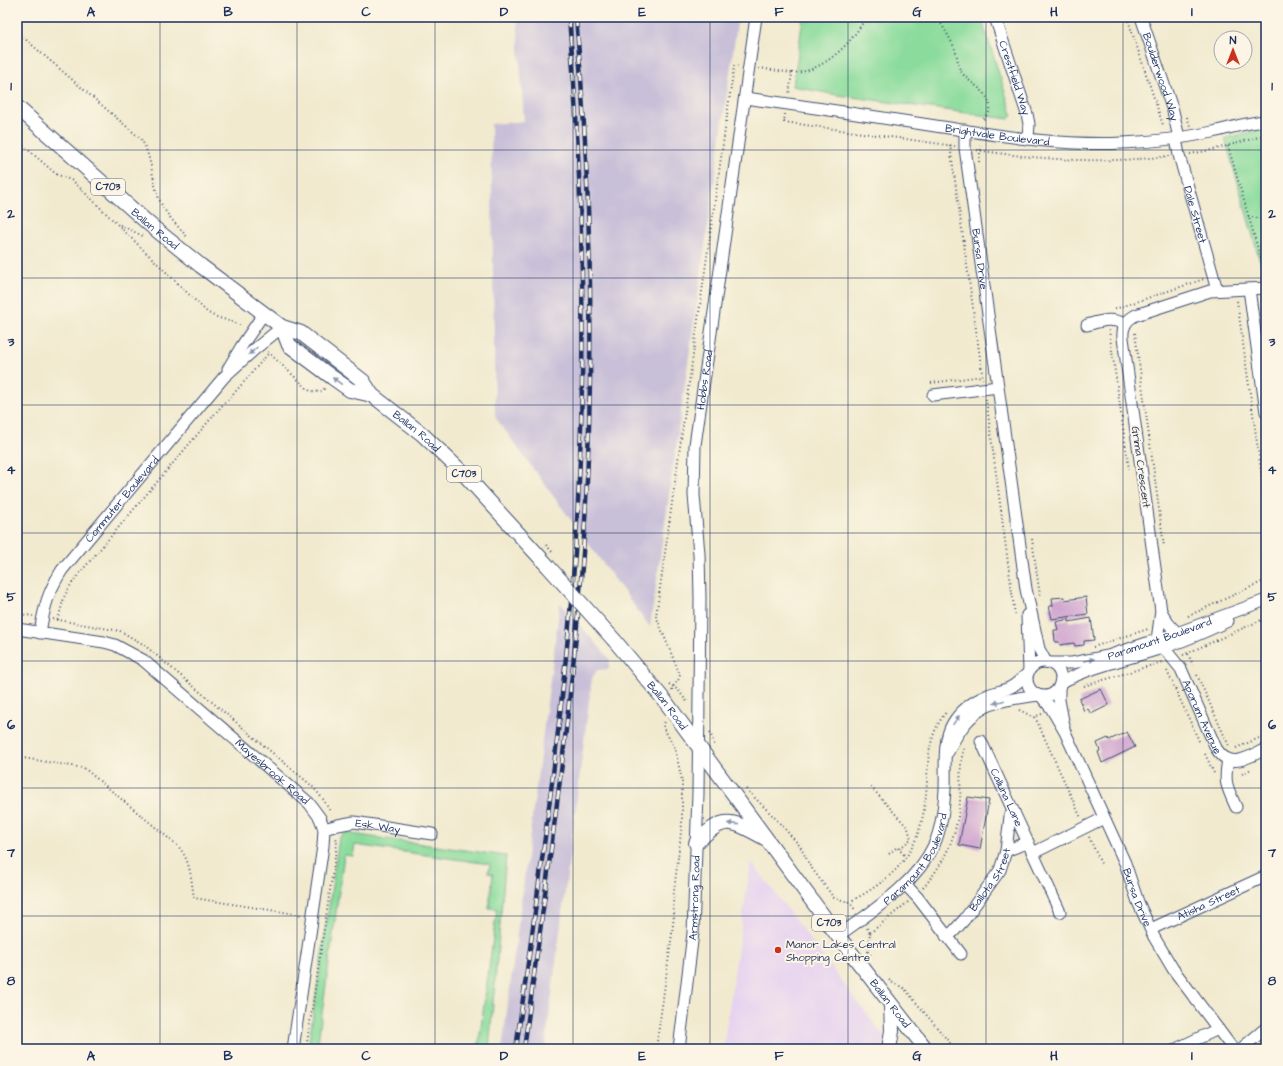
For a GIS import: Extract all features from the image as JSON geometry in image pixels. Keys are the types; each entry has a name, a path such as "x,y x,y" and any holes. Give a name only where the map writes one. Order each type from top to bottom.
{"main road":[{"name":"Ballan Road","path":"17,107 149,224 201,266 282,327 301,333 363,381 372,395 422,434 465,474 615,641 665,701 838,936 926,1049"},
{"name":"Ballan Road","path":"282,327 289,345 350,390 372,395"},
{"path":"696,843 715,826 730,823 739,824 768,840"},
{"path":"889,1049 892,1031 891,1005"}],"street":[{"name":"Hobbs Road","path":"698,746 700,598 699,554 694,495 695,446 756,17"},
{"name":"Crestfield Way","path":"995,17 1027,114 1029,124 1028,139"},
{"name":"Boulderwood Way","path":"1141,17 1172,111 1178,138"},
{"name":"Brightvale Boulevard","path":"745,98 982,133 1028,139 1089,144 1123,143 1178,138 1214,132 1250,122 1266,115"},
{"name":"Brightvale Boulevard","path":"1250,122 1266,121"},
{"name":"Bursa Drive","path":"965,130 965,148 1026,589 1039,649 1048,663"},
{"name":"Dale Street","path":"1178,138 1180,155 1217,290"},
{"path":"1087,325 1107,319 1118,321 1130,327 1131,317 1201,294 1217,290 1266,288"},
{"path":"1249,289 1266,412"},
{"name":"Commuter Boulevard","path":"224,377 249,334 264,313"},
{"name":"Commuter Boulevard","path":"40,633 42,618 52,585 62,570 224,377 282,327"},
{"name":"Grima Crescent","path":"1130,327 1123,329 1123,338 1161,611 1160,644"},
{"path":"933,395 998,387"},
{"name":"Bursa Drive","path":"1026,589 1028,672"},
{"name":"Paramount Boulevard","path":"1060,685 1076,675 1180,637 1266,601"},
{"name":"Grima Crescent","path":"1161,611 1168,623 1180,637"},
{"name":"Mayesbrook Road","path":"17,629 104,642 115,645 142,660 309,803 329,828"},
{"name":"Aporum Avenue","path":"1180,637 1181,670"},
{"name":"Paramount Boulevard","path":"1048,663 1072,663 1087,661 1160,644"},
{"name":"Aporum Avenue","path":"1160,644 1181,670 1216,748 1222,756 1236,761 1266,749"},
{"path":"1048,663 1058,669 1060,674 1060,685 1050,695 1039,696 1033,693 1027,684 1028,672 1034,665 1048,663"},
{"name":"Paramount Boulevard","path":"838,936 905,884 930,853 938,832 943,807 946,743 953,723 962,711 974,701 1011,687 1028,672"},
{"name":"Bursa Drive","path":"1060,685 1060,700 1065,732"},
{"name":"Bursa Drive","path":"1039,696 1051,708 1065,732 1125,863 1138,902 1150,929 1173,969 1233,1049"},
{"name":"Paramount Boulevard","path":"946,756 965,722 986,706 998,702 1039,696"},
{"name":"Calluna Lane","path":"981,741 1060,912"},
{"name":"Armstrong Road","path":"679,1049 693,933 698,746"},
{"name":"Aporum Avenue","path":"1228,759 1225,775 1226,785 1236,806"},
{"name":"Ballota Street","path":"946,936 953,932 964,920 1000,870 1006,851 1010,816 1014,812"},
{"path":"1033,853 1104,818"},
{"name":"Esk Way","path":"329,828 354,822 432,834"},
{"path":"293,1049 312,917 329,828"},
{"path":"1006,851 1028,842"},
{"name":"Atisha Street","path":"1150,929 1266,876"},
{"path":"905,884 918,898 961,954"},
{"path":"1241,1049 1266,1028"},
{"path":"1176,1049 1218,1029"},
{"path":"682,1031 688,1049"}],"path":[{"path":"656,1049 674,916 673,900 682,824 682,780 675,748 663,727 673,687 679,682 680,675 656,616 734,66 792,73 808,71 827,60 850,39 861,26 866,17"},
{"path":"937,17 954,47 961,72 983,92 988,101 990,110 984,117 982,133"},
{"path":"1127,17 1163,125"},
{"path":"17,32 141,138 145,144 162,206 190,240"},
{"path":"792,73 784,122 965,148 1071,160 1118,161 1180,155 1216,149 1266,134"},
{"path":"17,140 56,174 73,181 207,312 237,324 249,334"},
{"path":"950,145 1014,599 1015,621"},
{"path":"1228,146 1248,216 1265,267 1266,276"},
{"path":"1248,216 1266,220"},
{"path":"1233,301 1266,301"},
{"path":"1237,301 1266,506"},
{"path":"1130,327 1165,550"},
{"path":"260,345 310,391 320,392 333,378"},
{"path":"58,620 61,604 73,581 225,402 269,353"},
{"path":"931,383 982,376"},
{"path":"17,616 20,614 120,631 143,644 312,786 328,806 329,828 337,838 337,844 306,1049"},
{"path":"1188,654 1230,748 1237,748 1266,735"},
{"path":"673,687 678,690 711,734 716,749"},
{"path":"849,902 878,886 892,874 906,857 919,835 923,820 927,764 931,739 943,715 951,706"},
{"path":"1035,717 1102,866"},
{"path":"17,757 84,768 182,851 189,865 194,898 312,917"},
{"path":"742,784 796,841 810,866 834,898 849,902 870,933 868,952 872,958"},
{"path":"871,787 908,828 911,839 899,849 897,847 889,854"},
{"path":"899,849 906,857"},
{"path":"886,977 893,983 904,988 955,1049"}],"shaded area":[{"path":"517,17 738,17 650,627 495,417 491,124 524,121"},
{"path":"560,603 610,659 609,669 597,670 592,678 545,1049 502,1049"},
{"name":"Manor Lakes Central Shopping Centre","path":"751,861 893,1049 723,1049"}],"green space":[{"path":"803,17 981,17 1012,114 1009,119 831,94 792,86 795,75"},
{"path":"1266,125 1266,282 1225,138 1260,130 1262,126"},
{"path":"345,833 506,856 489,1049 478,1049 497,909 489,908 493,874 488,873 490,864 355,845 353,856 344,855 317,1049 308,1049 339,838"}],"building":[{"path":"1064,597 1065,600 1086,597 1088,614 1052,619 1049,606 1053,606 1052,598"},
{"path":"1091,618 1094,640 1084,641 1084,645 1075,646 1074,643 1060,645 1059,642 1055,642 1054,630 1058,630 1056,622 1069,619 1069,622"},
{"path":"1101,689 1109,705 1091,714 1088,709 1084,711 1079,699"},
{"path":"1127,732 1135,747 1102,763 1098,752 1100,751 1097,743 1108,738 1109,740"},
{"path":"968,797 989,800 980,849 959,845"}],"railway":[{"path":"516,1049 542,863 564,677 575,553 579,486 582,352 581,218 569,17"},
{"path":"524,1049 572,677 583,553 587,486 590,285 586,151 576,17"}],"place":[{"name":"Manor Lakes Central Shopping Centre","path":"778,950"}]}
